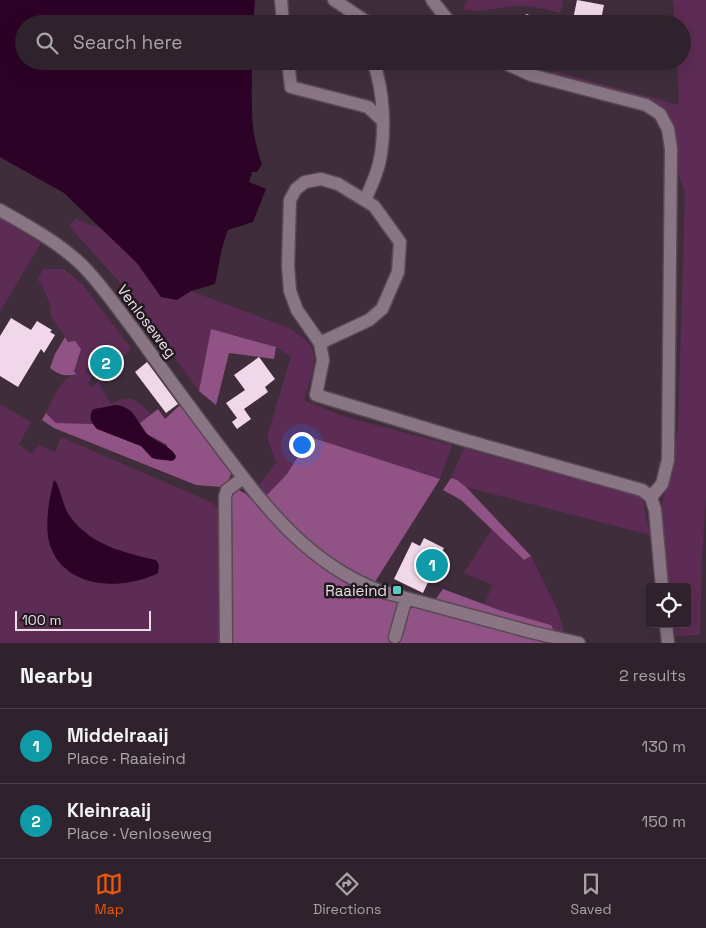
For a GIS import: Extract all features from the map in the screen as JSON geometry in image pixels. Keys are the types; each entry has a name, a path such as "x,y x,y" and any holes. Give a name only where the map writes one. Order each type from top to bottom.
{"street":[{"path":"281,0 282,15"},
{"path":"334,0 353,15"},
{"path":"432,0 444,15"},
{"path":"289,70 291,87 368,107 383,121"},
{"path":"365,200 379,164 383,121 379,77 376,70"},
{"path":"520,70 531,75 646,106 660,114 668,129 671,149 668,460 662,484 651,497"},
{"path":"320,343 369,320 382,309 398,272 400,242 374,206 338,184 321,179 305,182 296,189 290,200 288,266 290,291 297,310 320,343 323,360 316,395 461,439 642,490 651,497 655,510 662,583"},
{"name":"Venloseweg","path":"0,210 41,234 69,253 83,266 111,299 243,478"},
{"path":"226,643 225,497 228,490 243,478 273,514 310,551 356,582 406,598 579,643"},
{"path":"395,637 406,598"},
{"path":"666,628 668,643"}],"shaded area":[{"path":"0,0 255,0 254,15 15,15 15,70 252,70 253,126 262,164 257,172 252,172 249,182 266,189 253,222 228,230 215,284 191,291 177,300 161,297 137,263 64,193 0,157"},
{"path":"468,0 562,0 563,3 560,13 536,7 521,6 478,11 463,9"},
{"path":"673,0 706,0 706,496 700,635 675,636 674,628 691,628 691,583 668,583 662,539 662,504 678,429 685,195 665,128 646,112 547,83 550,74 554,71 679,105 677,70 691,70 691,15 674,15"},
{"path":"0,218 41,243 0,312"},
{"path":"76,219 104,230 137,263 161,297 177,300 191,291 289,328 299,334 306,340 314,355 312,375 304,400 345,417 452,445 440,479 310,438 287,474 266,496 259,488 259,485 276,463 267,437 291,357 276,347 211,329 199,391 116,278 69,226"},
{"path":"43,269 64,269 83,285 131,348 124,356 111,345 85,371 92,376 88,384 91,388 98,382 111,404 123,399 132,400 151,414 140,423 132,411 116,405 92,410 90,417 93,424 56,423 46,413 61,385 70,376 76,374 74,372 80,357 51,317 50,305 38,280"},
{"path":"211,329 276,347 274,359 229,353 216,405 199,391"},
{"path":"65,337 68,342 75,341 81,349 74,372 77,374 63,375 50,368 55,354"},
{"path":"182,403 232,472 228,481 221,487 196,485 54,428 42,420 46,413 56,423 93,424 98,429 141,446 156,459 169,460 167,445 147,434 140,423 158,409 165,419"},
{"path":"0,404 31,422 19,444 31,454 39,445 55,452 61,437 213,503 220,511 221,643 0,643","holes":["57,483 62,504 83,530 102,543 133,555 158,573 139,580 108,584 87,581 69,571 57,560"]},
{"path":"116,405 122,406 131,412 147,434 170,449 176,456 175,459 172,461 152,458 141,446 97,429 91,419 94,409"},
{"path":"310,437 440,479 375,582 342,566 314,546 266,496 287,474"},
{"path":"464,448 642,497 650,535 466,487 451,478"},
{"path":"451,478 466,487 531,556 524,560 461,500 443,490"},
{"path":"54,480 69,515 77,525 96,540 108,546 156,560 159,565 158,573 144,579 112,584 81,578 68,570 57,560 48,538 48,512"},
{"path":"239,490 246,494 316,562 348,585 365,594 547,643 231,643 231,497 234,492"},
{"path":"492,529 523,560 531,556 558,611 564,632 554,631 551,625 502,611 485,604 492,585 464,573"},
{"path":"443,589 502,611 551,625 554,631 435,600"}],"building":[{"path":"577,0 604,5 602,15 574,15"},
{"path":"11,318 31,330 37,321 52,330 50,332 55,335 44,353 41,349 18,387 0,376 0,336"},
{"path":"113,346 123,356 100,380 90,370"},
{"path":"259,357 275,379 265,387 268,392 244,409 251,419 237,429 232,422 237,418 226,403 245,390 234,375"},
{"path":"147,362 178,404 166,413 135,372"},
{"path":"424,538 444,548 423,593 394,579 412,542 420,546"}],"place":[{"name":"Kleinraaij","path":"106,363"},
{"name":"Middelraaij","path":"432,565"},
{"name":"Raaieind","path":"397,590"}]}
